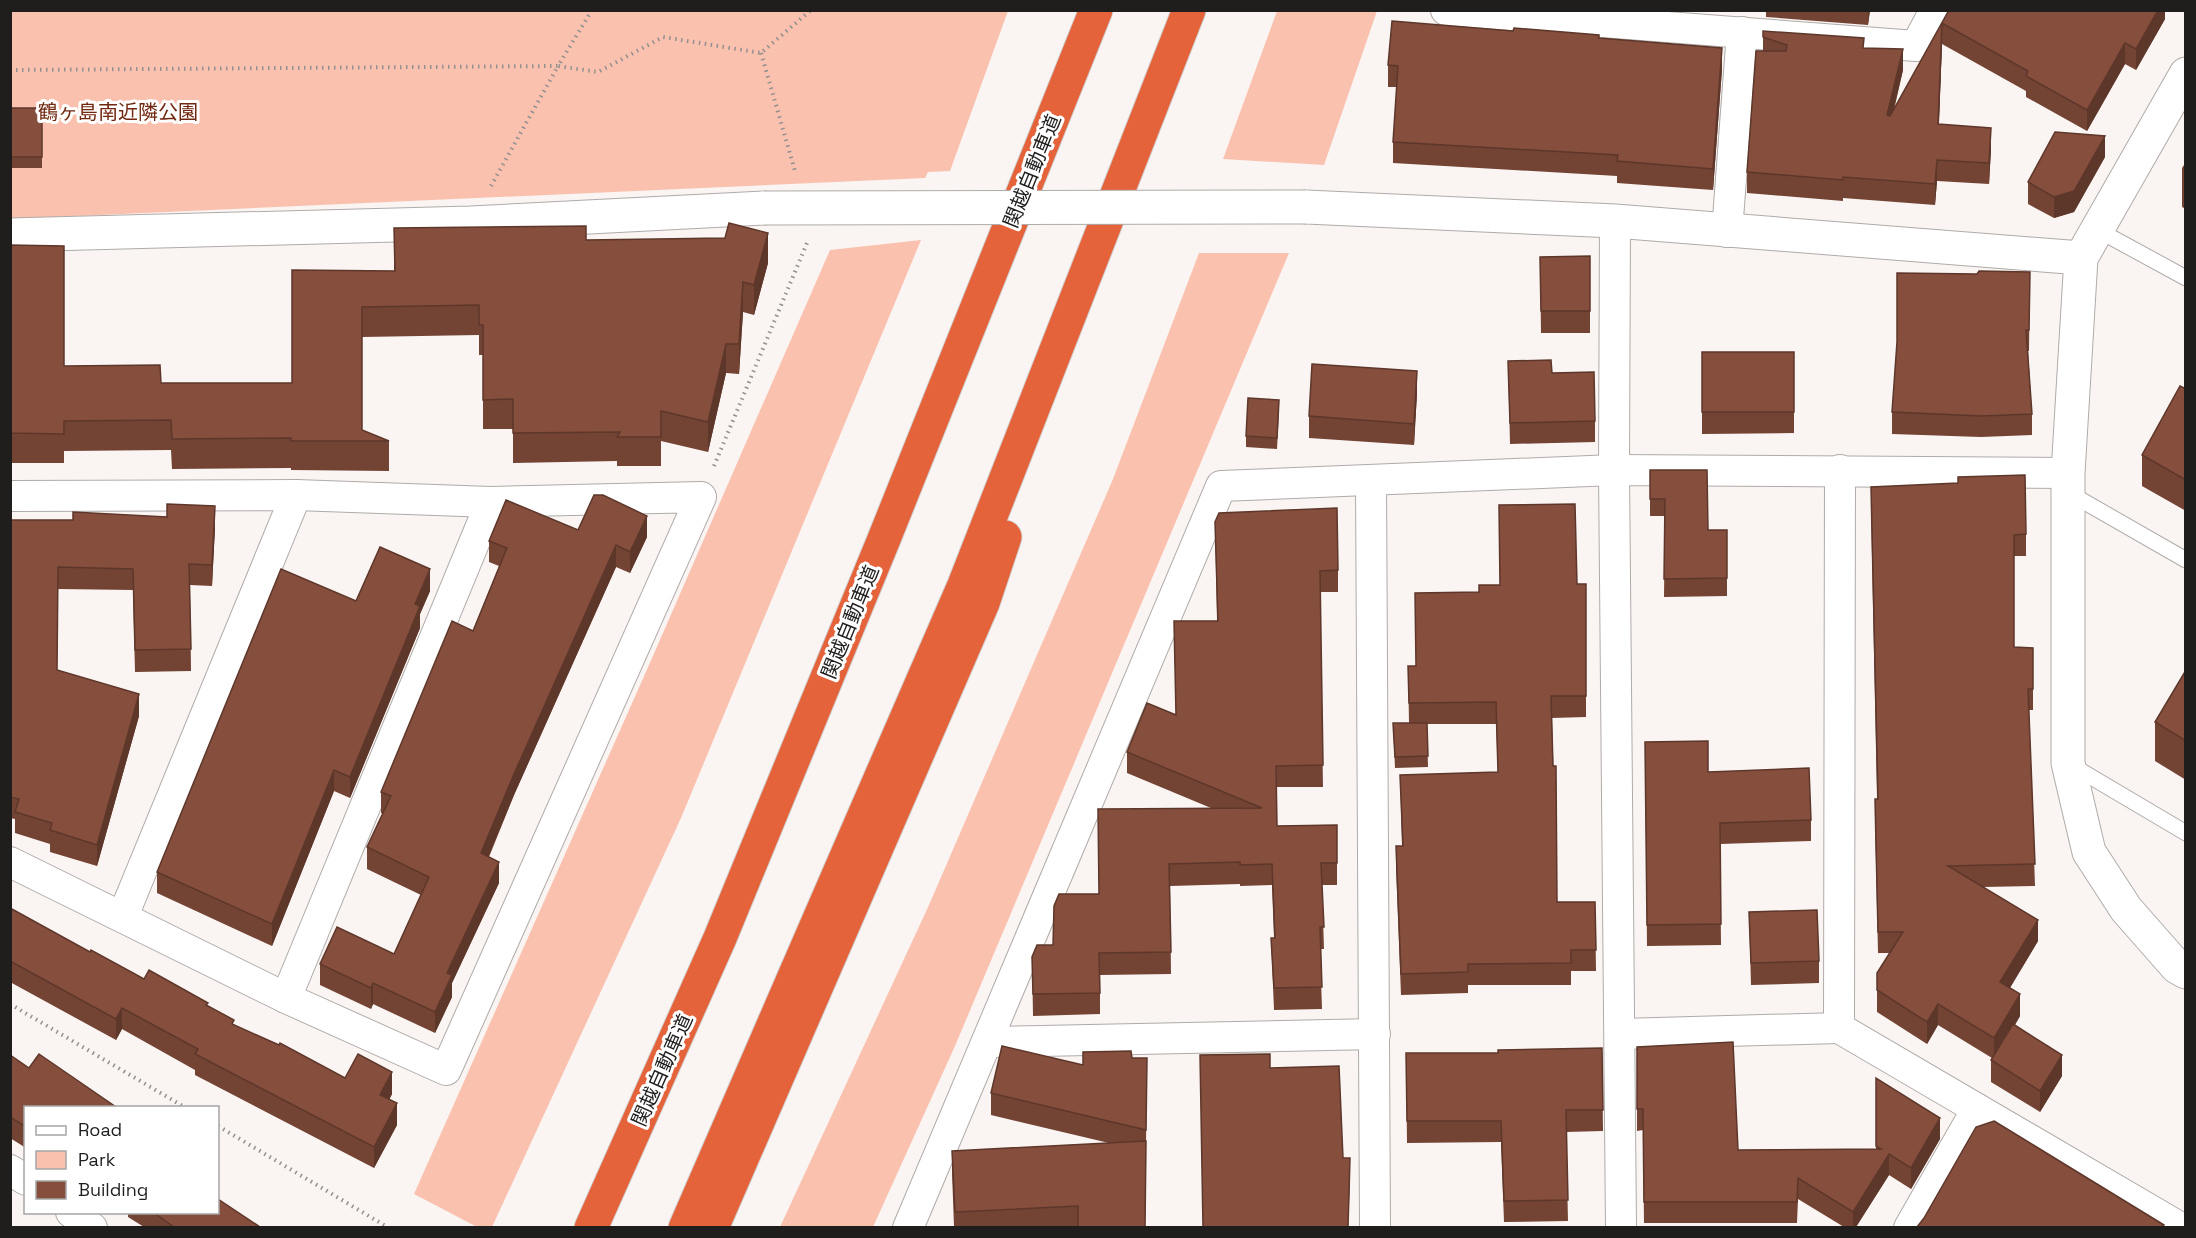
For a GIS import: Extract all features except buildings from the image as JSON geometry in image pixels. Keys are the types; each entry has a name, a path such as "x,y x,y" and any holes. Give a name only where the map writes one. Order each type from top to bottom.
{"highway":[{"name":"関越自動車道","path":"589,1227 614,1178 725,927 893,517 1096,10"},
{"path":"685,1227 964,585 1190,10"},
{"path":"712,1227 982,603 1164,79"}],"street":[{"path":"1446,10 1916,46 1935,10"},
{"path":"1727,232 1743,32"},
{"path":"2186,74 2081,258 2069,483 2068,763 2089,852 2126,909 2177,967 2186,972"},
{"path":"10,235 471,223 764,208 1306,207 1615,221 1727,232 2081,258"},
{"path":"1615,221 1614,470 1621,1227"},
{"path":"908,1227 1221,486 1614,470 1840,470 2069,483"},
{"path":"1839,1028 1840,470"},
{"path":"1371,480 1375,1227"},
{"path":"10,496 296,495 491,502 701,497 446,1070 286,998 10,862"},
{"path":"123,916 296,495"},
{"path":"286,998 491,502"},
{"path":"1620,1034 1839,1028 2181,1227"},
{"path":"988,1042 1375,1034"},
{"path":"1909,1227 1977,1109"},
{"path":"10,1170 24,1179"},
{"path":"74,1214 92,1227"}],"lane":[{"path":"2096,229 2186,278"},
{"path":"2069,483 2186,560"},
{"path":"2068,763 2186,833"}],"path":[{"path":"471,223 558,66 592,10"},
{"path":"10,70 558,66 598,72 663,38 760,53 811,10"},
{"path":"760,53 796,174"},
{"path":"701,497 808,240"},
{"path":"10,1004 184,1106"},
{"path":"219,1127 389,1227"}],"green space":[{"name":"鶴ヶ島南近隣公園","path":"10,11 1008,11 950,171 928,172 925,178 11,219"},
{"path":"1277,11 1377,11 1324,165 1223,159"},
{"path":"921,240 681,818 492,1227 477,1227 414,1194 830,250"},
{"path":"1199,253 1289,253 955,1046 873,1227 780,1227 929,905 1113,479"}]}
